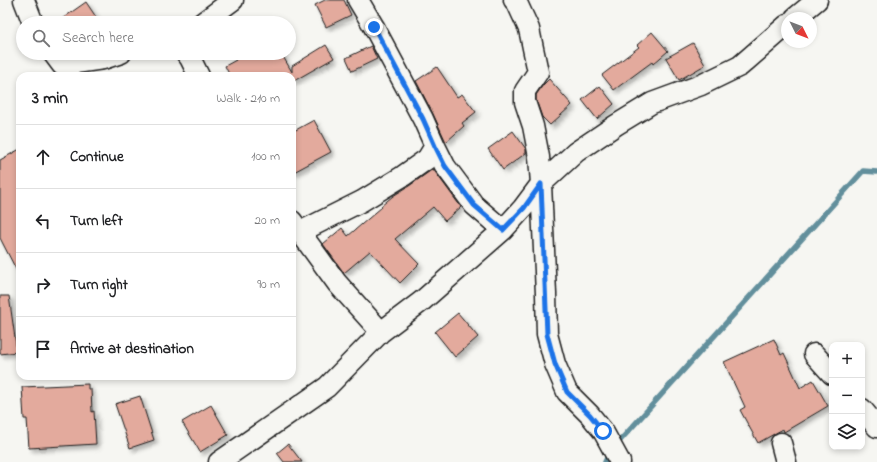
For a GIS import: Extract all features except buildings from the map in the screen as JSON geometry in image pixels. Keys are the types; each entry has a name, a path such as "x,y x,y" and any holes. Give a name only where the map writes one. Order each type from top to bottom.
{"street":[{"path":"24,0 30,16"},
{"path":"211,16 233,0"},
{"path":"358,0 423,119 445,166 474,205 503,230"},
{"path":"514,0 517,3 529,29 538,72 525,91 525,102 533,126 539,157 547,334 555,364 567,392 590,415 603,431 620,462"},
{"path":"802,12 817,0"},
{"path":"219,462 327,387 380,332 422,301 503,230 524,208 541,184 576,152 652,103 701,85 740,66 781,30"},
{"path":"58,60 62,65 96,60"},
{"path":"191,60 198,72"},
{"path":"380,332 337,283 296,227 362,201 403,176 427,159 435,146"},
{"path":"814,354 829,371"},
{"path":"865,413 877,427"},
{"path":"781,443 786,462"}],"waterway":[{"path":"616,445 863,171 877,172"},
{"path":"605,462 610,452"}],"route":[{"path":"374,27 423,119 445,166 474,205 503,230 524,208 541,184 547,334 555,364 567,392 590,415 603,431"}]}
